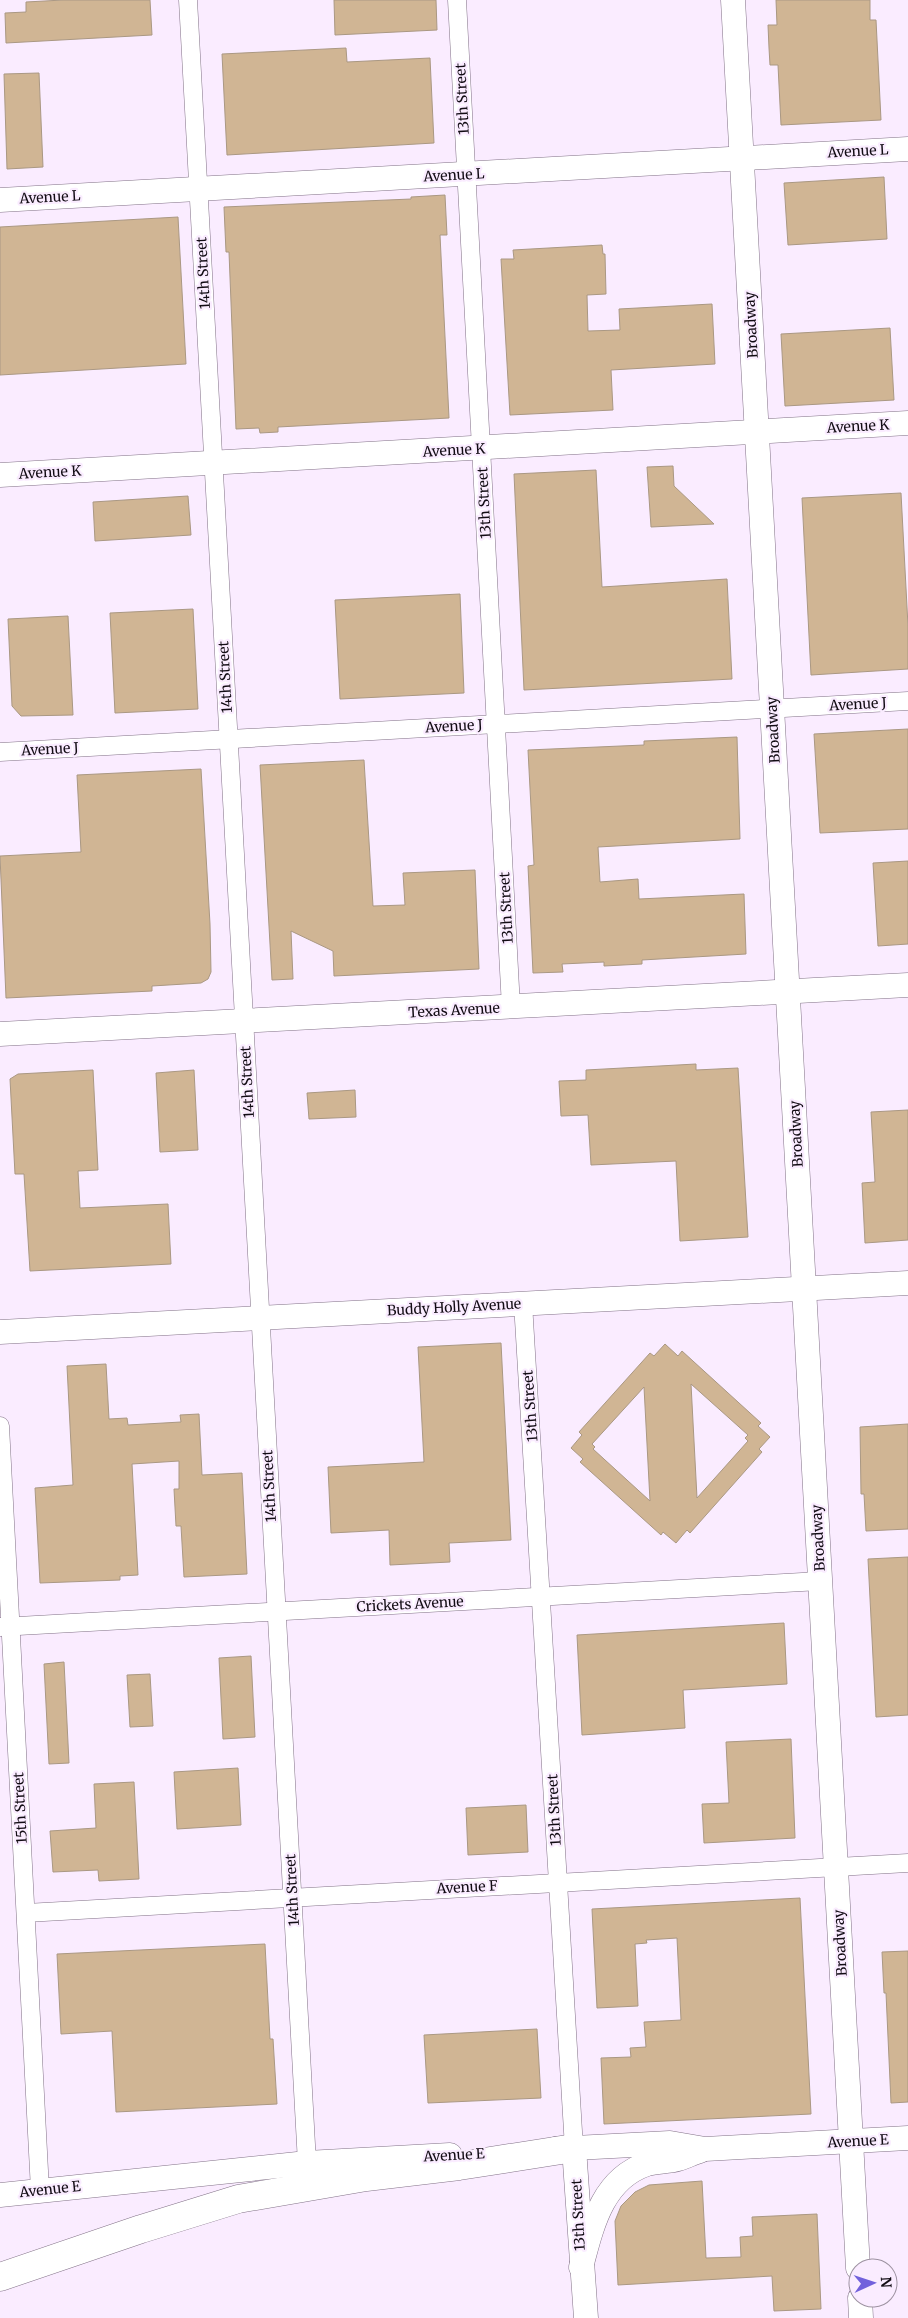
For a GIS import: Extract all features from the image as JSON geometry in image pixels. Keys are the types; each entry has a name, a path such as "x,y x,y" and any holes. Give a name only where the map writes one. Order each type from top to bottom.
{"highway":[{"path":"0,2277 141,2229 238,2199 366,2177 459,2166 574,2148"}],"main road":[{"name":"Broadway","path":"733,0 858,2258"},
{"name":"Avenue L","path":"0,200 908,149"},
{"name":"Avenue K","path":"0,475 908,423"},
{"name":"Texas Avenue","path":"0,1034 908,985"},
{"name":"Buddy Holly Avenue","path":"0,1332 908,1283"},
{"name":"Avenue E","path":"0,2194 307,2163 670,2143 705,2149 908,2138"},
{"name":"13th Street","path":"574,2148 586,2318"},
{"path":"581,2267 593,2221 606,2195 623,2176 647,2164 678,2159 705,2149"}],"street":[{"name":"14th Street","path":"188,0 307,2163"},
{"name":"13th Street","path":"457,0 511,1007"},
{"name":"Avenue J","path":"0,752 908,701"},
{"name":"13th Street","path":"524,1303 574,2148"},
{"name":"15th Street","path":"0,1426 5,1627 26,1913 40,2190"},
{"name":"Crickets Avenue","path":"5,1627 820,1581"},
{"name":"Avenue F","path":"26,1913 292,1896 908,1862"}],"building":[{"path":"150,0 152,35 6,43 5,13 26,12 26,2"},
{"path":"334,0 436,0 437,30 335,35"},
{"path":"776,0 870,0 870,20 876,20 881,120 781,125 778,65 770,65 768,25 777,25"},
{"path":"346,48 347,62 430,58 434,143 227,155 222,54"},
{"path":"39,73 43,167 7,169 4,74"},
{"path":"884,177 887,239 788,245 784,183"},
{"path":"445,195 447,235 440,235 449,418 278,427 278,432 260,433 259,428 236,429 229,252 226,252 224,207 411,199 411,197"},
{"path":"178,217 186,364 0,375 0,227"},
{"path":"602,245 603,254 605,254 606,294 587,295 588,331 620,330 619,309 712,304 715,364 611,370 613,410 510,415 501,259 514,259 513,250"},
{"path":"890,328 894,400 785,406 781,334"},
{"path":"673,466 674,486 714,524 651,527 647,467"},
{"path":"596,470 602,587 727,579 732,679 524,690 514,474"},
{"path":"901,493 908,626 908,669 811,675 802,498"},
{"path":"188,496 191,535 95,541 93,502"},
{"path":"460,594 464,693 340,699 335,600"},
{"path":"193,609 198,709 115,713 110,613"},
{"path":"68,616 73,715 21,716 12,706 8,619"},
{"path":"908,729 908,829 820,833 814,734"},
{"path":"737,737 740,839 598,847 600,882 638,879 639,899 744,894 746,954 642,960 642,964 604,966 604,962 562,964 563,972 533,973 528,866 534,865 528,750 644,745 644,741"},
{"path":"364,760 373,906 405,905 403,873 475,870 479,969 334,976 333,951 291,931 293,979 272,980 260,765"},
{"path":"201,769 210,924 211,972 208,979 201,983 152,986 152,991 6,998 0,856 81,852 77,775"},
{"path":"908,861 908,944 878,946 873,863"},
{"path":"696,1064 696,1070 738,1068 748,1237 680,1241 676,1161 591,1165 588,1115 561,1116 559,1081 586,1080 586,1070"},
{"path":"93,1070 98,1170 78,1171 80,1208 168,1204 171,1264 30,1271 24,1174 15,1174 10,1079 18,1074"},
{"path":"194,1070 198,1150 160,1152 156,1073"},
{"path":"355,1090 356,1117 309,1119 307,1093"},
{"path":"908,1110 908,1240 865,1243 862,1183 875,1182 871,1112"},
{"path":"501,1343 511,1540 449,1543 450,1562 390,1565 389,1530 331,1533 328,1467 424,1462 418,1347"},
{"path":"665,1344 678,1356 682,1351 761,1423 758,1426 770,1437 759,1449 762,1452 690,1533 687,1530 676,1543 663,1532 661,1535 580,1462 583,1459 571,1448 582,1435 579,1432 650,1353 654,1356","holes":["691,1384 748,1435 745,1438 748,1441 697,1498","644,1387 650,1501 593,1449 595,1447 592,1444"]},
{"path":"106,1364 109,1419 127,1418 128,1425 181,1422 180,1415 199,1414 202,1475 242,1473 247,1574 184,1577 181,1526 176,1526 174,1489 179,1489 179,1461 132,1464 138,1575 120,1576 120,1580 40,1583 35,1488 73,1485 67,1366"},
{"path":"908,1424 908,1529 866,1531 864,1494 861,1494 860,1427"},
{"path":"908,1557 908,1715 876,1717 868,1559"},
{"path":"784,1623 787,1684 683,1690 685,1728 582,1735 577,1635"},
{"path":"251,1656 255,1737 223,1739 219,1658"},
{"path":"64,1662 69,1763 49,1764 44,1664"},
{"path":"150,1674 153,1726 130,1727 127,1675"},
{"path":"791,1739 795,1838 704,1843 702,1804 729,1803 726,1742"},
{"path":"238,1768 241,1825 177,1829 174,1772"},
{"path":"134,1782 139,1879 99,1881 98,1870 53,1872 50,1831 96,1828 94,1784"},
{"path":"526,1805 528,1852 468,1855 466,1808"},
{"path":"800,1898 811,2114 604,2124 601,2058 631,2057 630,2048 646,2047 644,2022 681,2020 677,1938 646,1940 647,1943 635,1944 638,2006 597,2008 592,1909"},
{"path":"265,1944 270,2039 273,2039 277,2104 116,2112 112,2031 61,2034 57,1954"},
{"path":"908,1951 908,2102 891,2103 886,1993 884,1993 882,1952"},
{"path":"537,2029 541,2098 428,2103 424,2035"},
{"path":"702,2181 706,2258 741,2257 740,2237 753,2236 752,2217 817,2214 821,2309 774,2311 772,2276 618,2285 615,2221 621,2206 635,2192 649,2185"}]}
